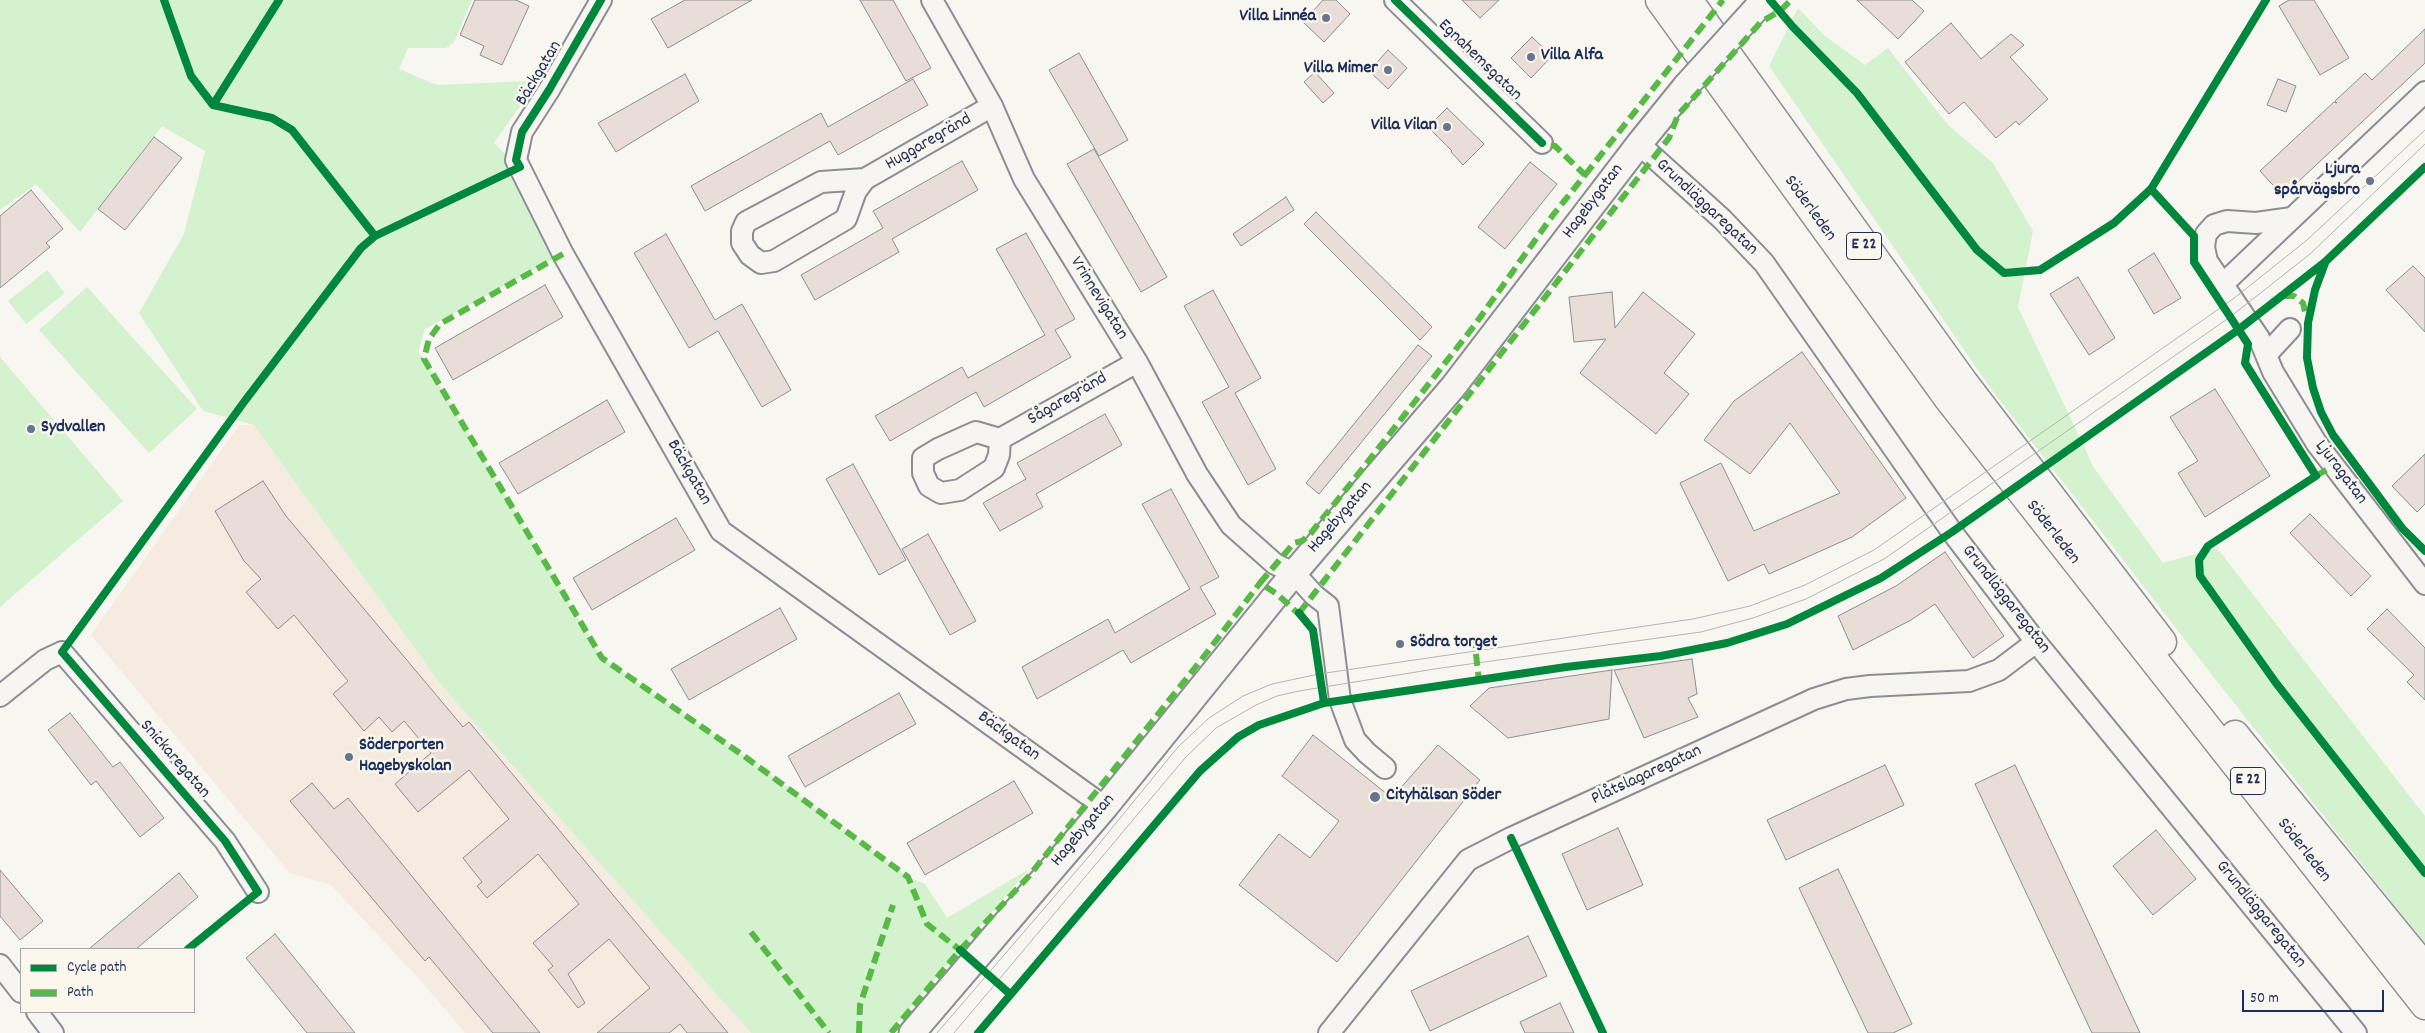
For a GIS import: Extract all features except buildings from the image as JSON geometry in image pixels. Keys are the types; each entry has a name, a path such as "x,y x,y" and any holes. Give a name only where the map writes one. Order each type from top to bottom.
{"highway":[{"name":"Söderleden","path":"1660,0 1948,398 2425,1005"},
{"name":"Söderleden","path":"1688,0 1764,109 1964,383 2213,708 2425,968"}],"street":[{"name":"Bäckgatan","path":"602,0 522,132 516,160 563,254 721,531 1105,807"},
{"name":"Vrinnevigatan","path":"932,0 992,106 1024,179 1137,362 1197,474 1232,525 1275,564 1294,572"},
{"name":"Egnahemsgatan","path":"1395,0 1542,143"},
{"name":"Hagebygatan","path":"912,1033 1105,807 1294,572 1453,387 1639,144 1686,86 1762,4"},
{"path":"2223,284 2425,92"},
{"name":"Huggaregränd","path":"865,179 821,182 746,222 742,231 742,243 750,255 761,263 774,261 846,219 856,191 865,179 992,106"},
{"name":"Grundläggaregatan","path":"1639,144 1652,158 1722,219 1764,263 1946,525 2036,642 2356,1033"},
{"name":"Ljuragatan","path":"2292,218 2256,223 2227,221 2214,225 2206,234 2204,247 2207,261 2259,338 2273,372 2317,444 2425,584"},
{"path":"2266,355 2290,329"},
{"name":"Sågaregränd","path":"1000,439 1137,362"},
{"path":"1294,572 1314,595 1328,606 1340,700 1355,740 1385,768"},
{"name":"Plåtslagaregatan","path":"1329,1033 1468,860 1511,838 1814,699 1846,689 1870,686 1969,681 1999,670 2036,642"},
{"name":"Snickaregatan","path":"0,696 45,660 62,652 225,842 258,892"},
{"path":"0,965 20,991"},
{"path":"38,1013 53,1033"}],"shaded area":[{"name":"Söderporten Hagebyskolan","path":"239,425 254,425 441,685 751,1033 465,1033 422,982 331,885 290,873 258,835 91,635"}],"green space":[{"path":"0,0 472,0 454,42 446,48 408,48 399,69 437,85 528,81 528,95 494,143 510,159 563,254 425,329 418,352 424,359 602,658 745,756 908,877 925,884 947,918 1029,869 889,1033 751,1033 441,685 254,425 203,411 139,313 184,234 205,151 162,126 80,232 36,184 0,210"},
{"path":"1798,8 1825,36 1865,65 1888,48 1948,125 1993,163 2033,231 2018,307 2094,468 2163,563 2217,548 2425,816 2425,944 2219,684 1991,389 1769,66"},
{"path":"47,270 65,293 26,324 8,301"},
{"path":"87,287 197,409 149,453 39,330"},
{"name":"Sydvallen","path":"0,357 123,501 0,607"}],"tram line":[{"path":"937,1033 1090,855 1178,747 1209,718 1243,696 1272,684 1319,674 1693,619 1750,606 1805,585 1874,550 2233,299 2307,240 2425,130"},
{"path":"954,1033 1185,758 1216,728 1256,705 1277,696 1299,691 1441,668 1701,632 1753,618 1806,599 1884,559 2230,317 2310,254 2425,144"}],"marked path":[{"path":"1585,175 1723,0"},
{"path":"1299,613 1669,138 1678,115 1761,22 1780,11 1791,0"},
{"path":"1302,617 1277,594 1260,583 1294,543 1302,541 1311,533 1352,482 1474,326 1553,215 1585,175 1555,146 1542,143"},
{"path":"563,254 440,324 429,339 424,359 602,658 744,756 908,877 927,924 960,950"},
{"path":"2284,296 2294,296 2303,303 2306,316"},
{"path":"2316,476 2333,466"},
{"path":"891,1033 960,950 1029,876 1202,659 1260,583"},
{"path":"1474,636 1479,681"},
{"path":"859,1033 860,1005 893,905"},
{"path":"751,932 829,1033"}],"cycle path":[{"path":"164,0 191,76 213,105 272,118 292,130 375,236"},
{"path":"213,105 279,0"},
{"path":"189,948 258,892 225,841 62,652 244,402 361,248 375,236 520,167 516,160 522,132 549,90 601,0"},
{"path":"1395,0 1542,143"},
{"path":"1770,0 1793,27 1857,93 1977,250 2004,273 2040,270 2114,223 2151,189 2266,0"},
{"path":"978,1033 1200,771 1238,737 1259,725 1324,703 1566,667 1661,656 1727,643 1787,624 1881,578 1952,532 2238,330 2325,262 2425,167"},
{"path":"2151,189 2194,236 2194,262 2248,344 2245,363 2316,476 2208,546 2199,560 2200,576 2276,683 2425,873"},
{"path":"2325,263 2315,290 2308,323 2307,358 2313,388 2321,412 2333,435 2402,528 2425,551"},
{"path":"1299,613 1313,630 1324,703"},
{"path":"1511,838 1603,1033"},
{"path":"960,950 1010,994"}],"place":[{"name":"Villa Linnéa","path":"1326,18"},
{"name":"Villa Alfa","path":"1531,57"},
{"name":"Villa Mimer","path":"1388,70"},
{"name":"Villa Vilan","path":"1447,127"},
{"name":"Ljura spårvägsbro","path":"2370,181"},
{"name":"Sydvallen","path":"31,429"},
{"name":"Södra torget","path":"1400,644"},
{"name":"Söderporten Hagebyskolan","path":"349,757"},
{"name":"Cityhälsan Söder","path":"1375,797"}]}
